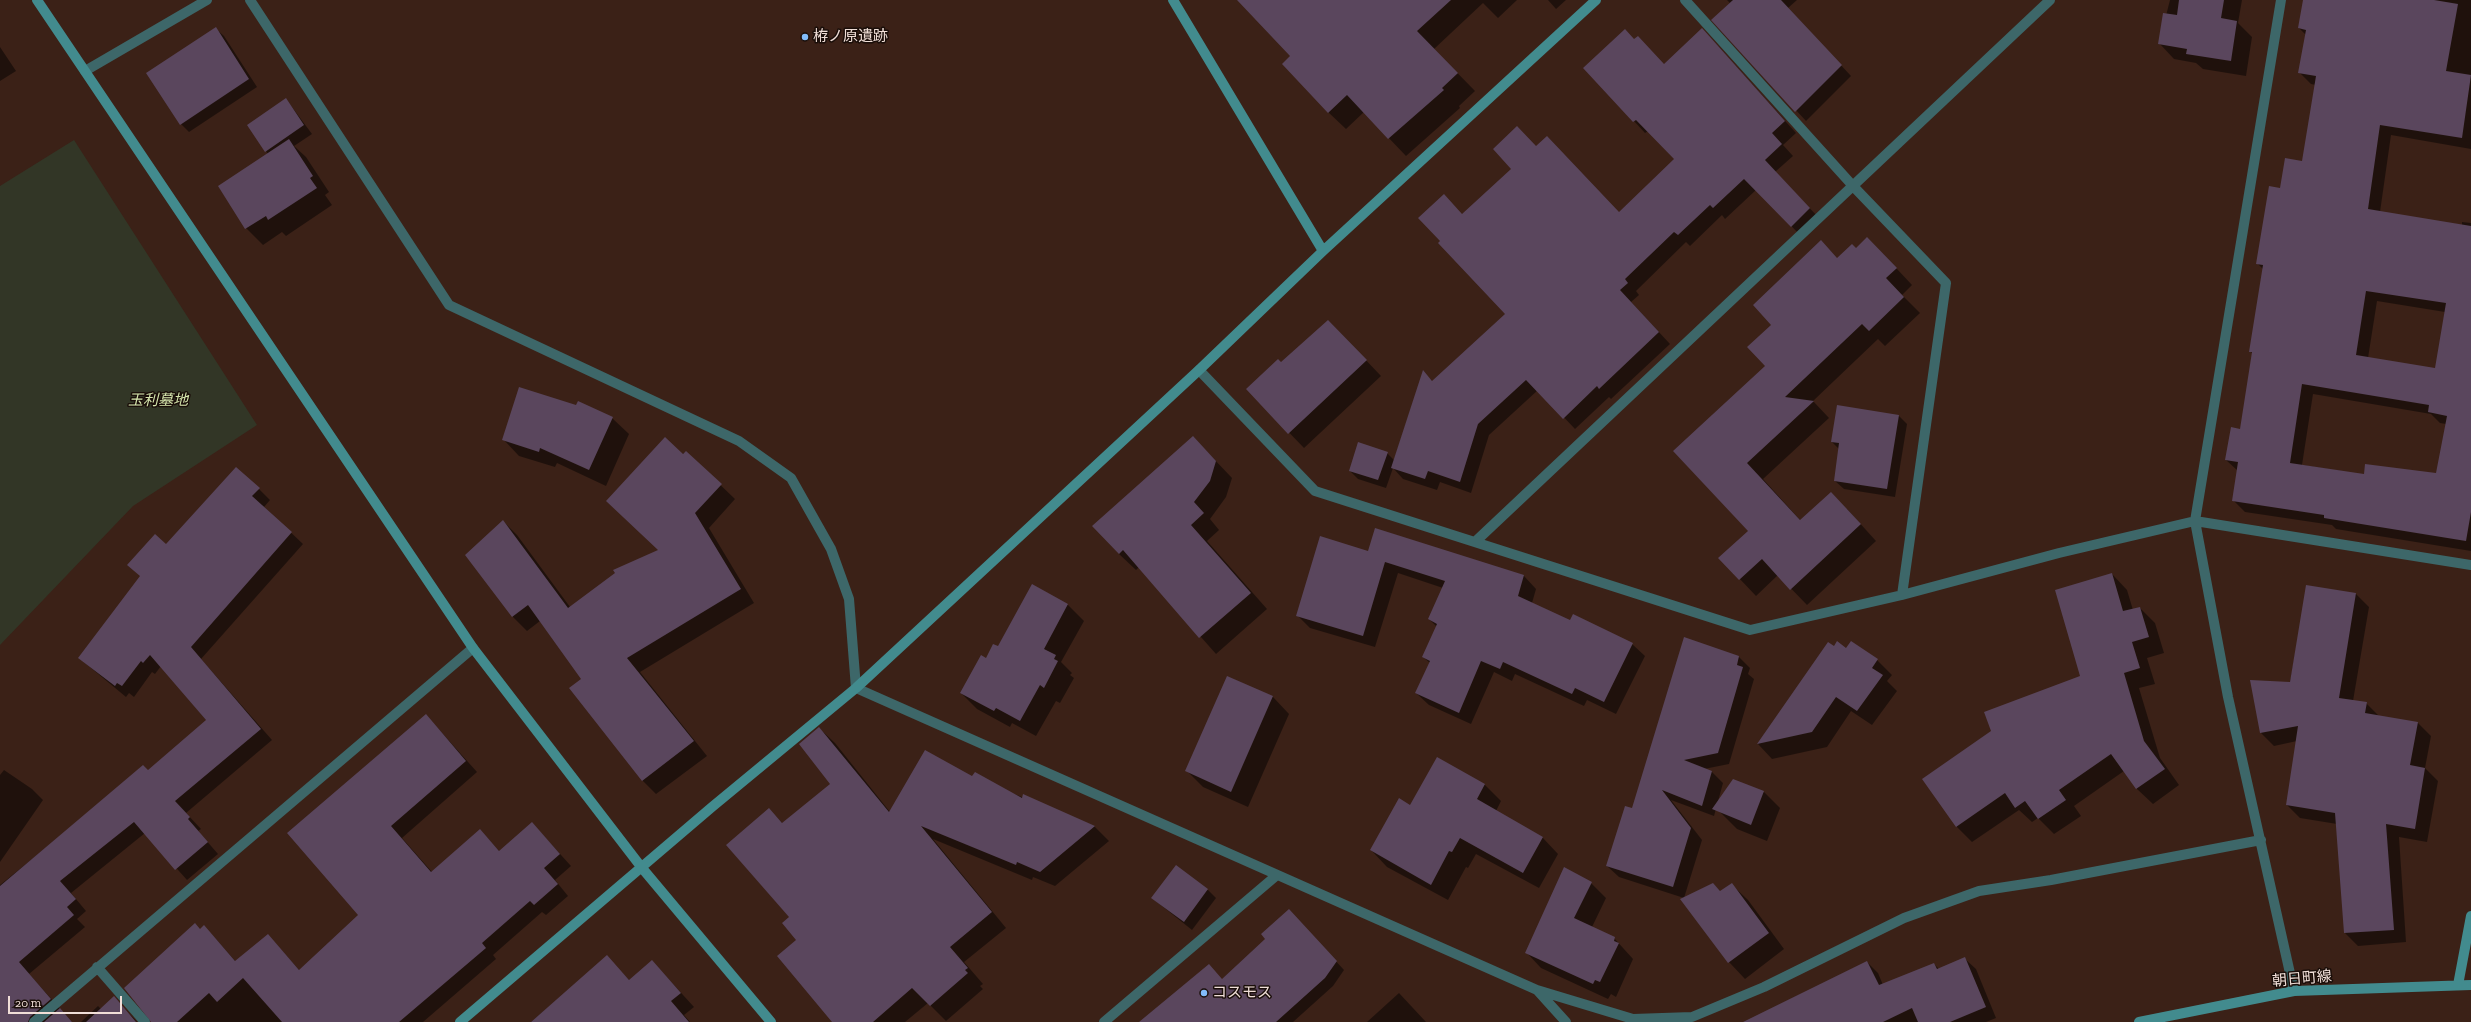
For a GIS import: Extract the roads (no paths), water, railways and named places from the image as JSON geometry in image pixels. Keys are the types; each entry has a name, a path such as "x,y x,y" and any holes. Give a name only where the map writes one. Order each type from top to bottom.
{"street":[{"path":"37,0 473,648 642,868 770,1022"},
{"path":"85,71 208,0"},
{"path":"250,0 449,305 739,441 791,478 831,549 849,599 856,688"},
{"path":"1173,0 1323,250"},
{"path":"460,1022 856,688 1199,370 1323,250 1596,0"},
{"path":"1685,0 1853,186 1946,283 1902,595"},
{"path":"1476,541 2050,0"},
{"path":"2281,0 2194,521 2228,697 2294,991"},
{"path":"1199,370 1315,491 1476,541 1750,630 1902,595 2059,553 2194,521 2471,565"},
{"path":"34,1022 473,648"},
{"path":"856,688 1537,990 1633,1019 1692,1017 1764,987 1904,918 1979,890 2059,878 2261,840"},
{"path":"1104,1022 1277,875"},
{"path":"2458,985 2471,916"},
{"path":"97,967 145,1022"},
{"name":"朝日町線","path":"2139,1022 2294,991 2471,985"},
{"path":"1537,990 1566,1022"}],"place":[{"name":"栫ノ原遺跡","path":"805,37"},
{"name":"コスモス","path":"1204,993"}],"park label":[{"name":"玉利墓地","path":"158,401"}]}
